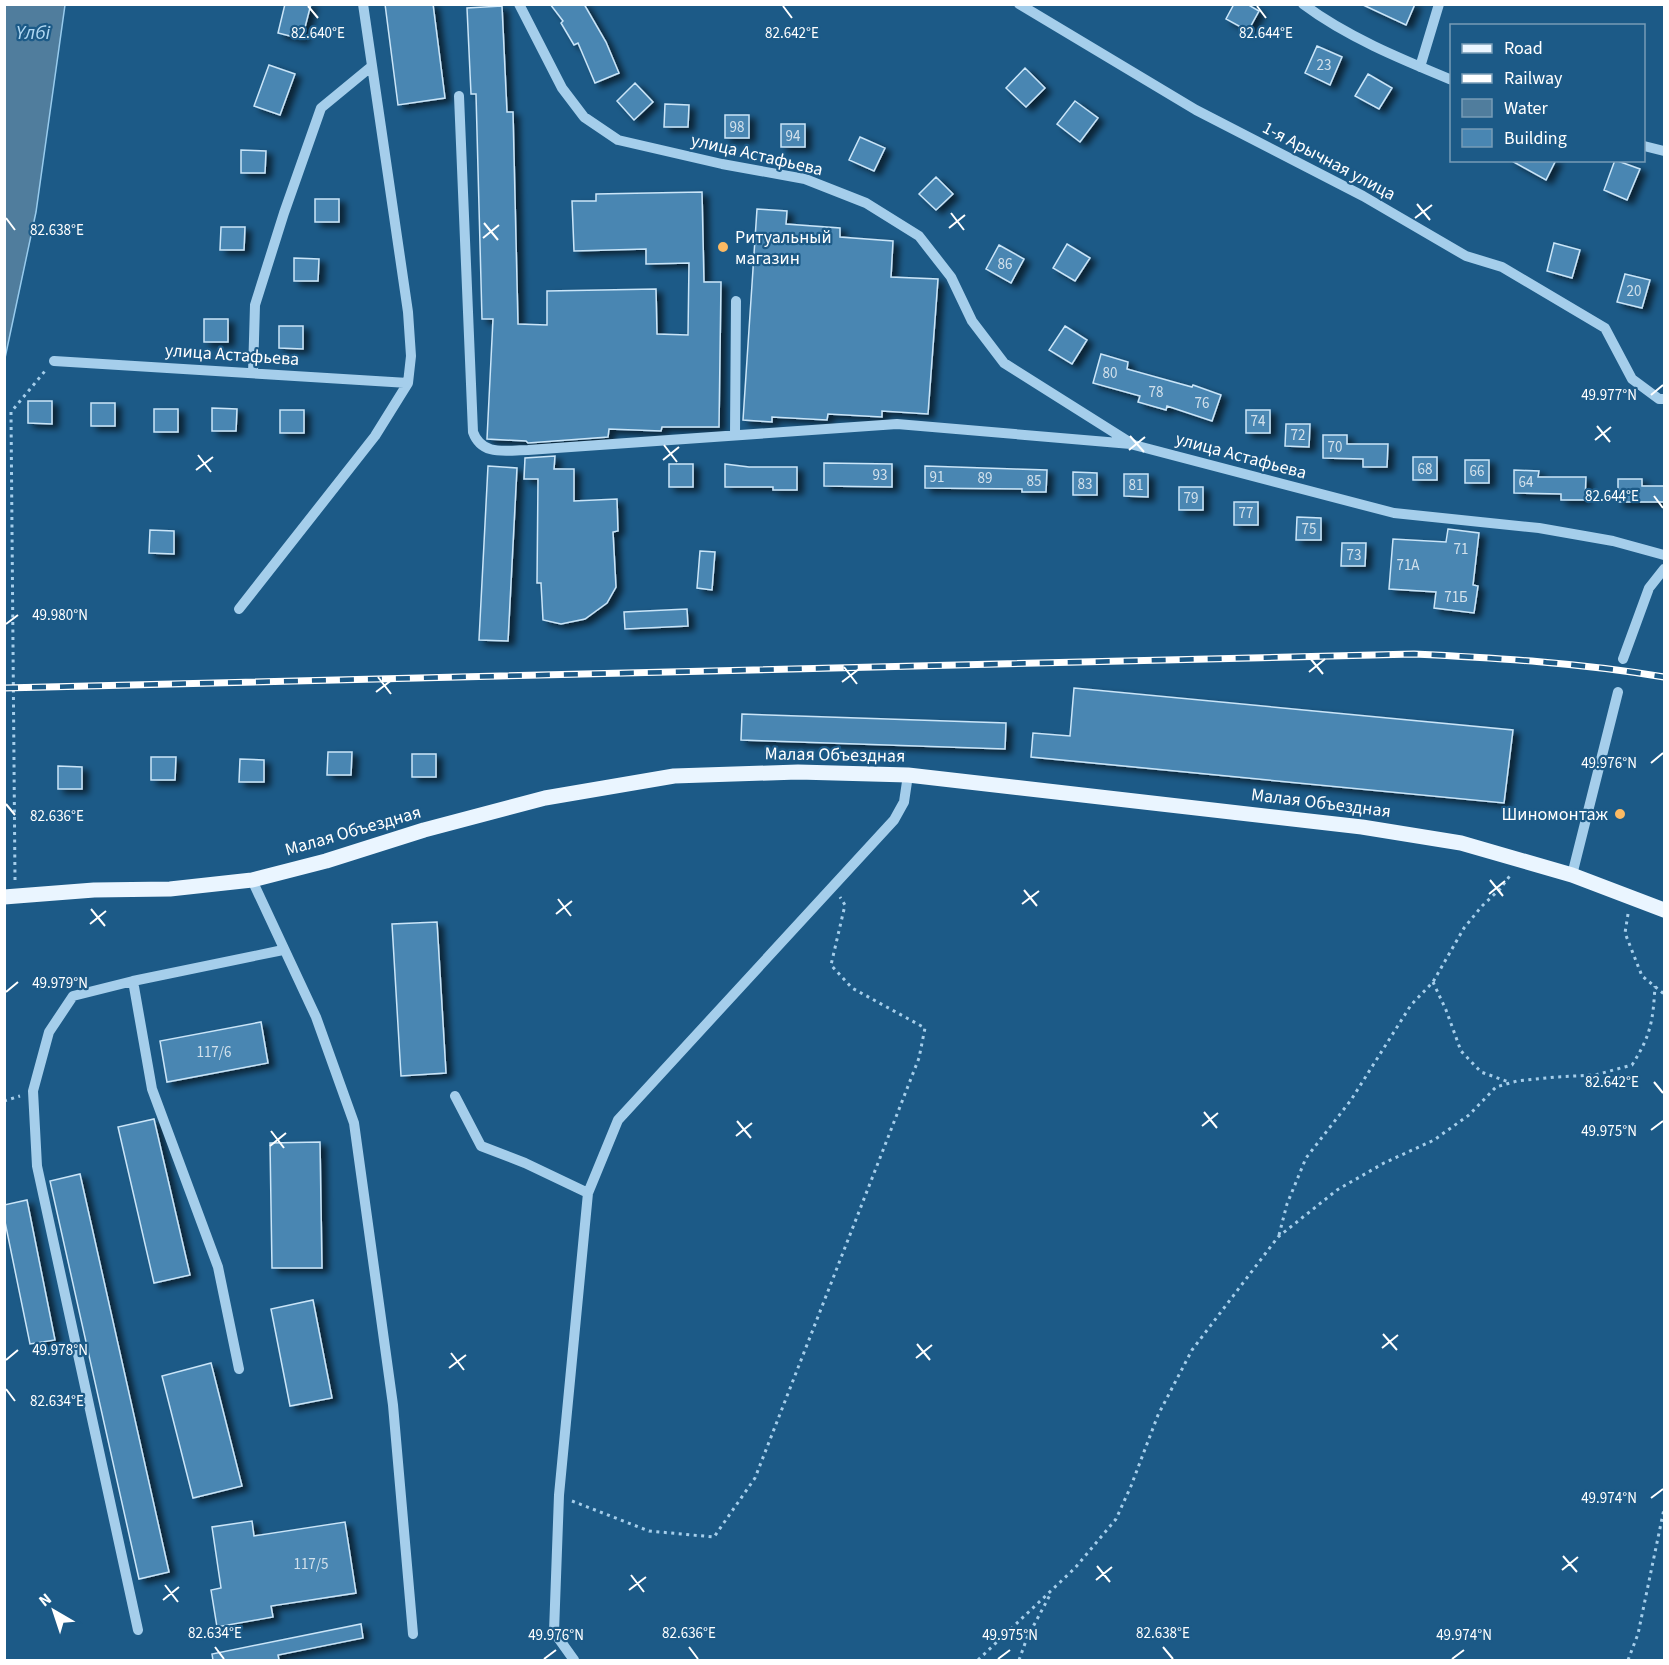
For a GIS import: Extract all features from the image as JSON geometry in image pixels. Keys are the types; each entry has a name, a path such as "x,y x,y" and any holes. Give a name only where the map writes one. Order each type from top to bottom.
{"main road":[{"name":"Малая Объездная","path":"10,896 94,890 170,889 252,880 545,798 674,776 798,772 908,775 1362,827 1461,843 1572,875 1665,910"}],"street":[{"path":"239,609 375,436 408,383 411,356 408,312 363,4"},
{"name":"улица Астафьева","path":"519,4 562,88 584,117 618,140 722,164 805,179 866,203 919,236 951,277 972,321 1004,363 1134,445 1394,513 1539,528 1613,541 1665,555"},
{"name":"1-я Арычная улица","path":"1019,4 1196,110 1363,196 1466,256 1502,267 1605,328 1632,379 1659,399 1665,399"},
{"path":"1303,4 1327,22 1450,79"},
{"path":"1420,67 1439,4"},
{"path":"253,373 255,305 321,108 372,66"},
{"path":"459,96 473,421 477,442 490,450 528,450 897,424 1134,445"},
{"path":"1645,146 1665,151"},
{"path":"735,434 736,301"},
{"name":"улица Астафьева","path":"54,361 408,383"},
{"path":"1623,660 1649,588 1665,569"},
{"path":"1572,875 1618,692"},
{"path":"574,1660 554,1632 559,1496 588,1193 618,1119 894,820 904,802 908,775"},
{"path":"252,880 316,1017 354,1123 393,1405 413,1634"},
{"path":"138,1630 37,1167 33,1091 49,1032 74,996 133,981 283,950"},
{"path":"133,981 152,1089 218,1267 239,1369"},
{"path":"455,1095 482,1146 588,1193"}],"path":[{"path":"10,896 10,412 54,361"},
{"path":"1278,1237 1287,1204 1306,1158 1351,1100 1411,1005 1433,982 1464,928 1500,889 1522,860"},
{"path":"559,1496 649,1531 714,1537 755,1478 919,1058 925,1028 852,988 831,965 845,905 834,886"},
{"path":"1630,897 1625,933 1642,976 1665,994"},
{"path":"1433,982 1461,1051 1481,1072 1511,1083"},
{"path":"978,1660 1075,1568 1116,1519 1158,1415 1192,1350 1278,1237 1336,1190 1384,1163 1434,1140 1469,1115 1496,1088 1511,1083 1556,1077 1595,1076 1632,1065 1645,1044 1653,1020 1654,986"},
{"path":"1628,1660 1638,1634 1665,1509"},
{"path":"1019,1660 1053,1590"}],"water":[{"name":"Үлбі","path":"5,4 65,5 36,212 5,358"}],"building":[{"path":"285,4 311,4 302,39 278,33"},
{"path":"385,4 433,4 445,98 398,105"},
{"path":"550,4 584,4 606,42 619,73 595,83 578,43 574,45 561,23 563,21"},
{"path":"1234,4 1247,4 1259,11 1248,31 1226,19"},
{"path":"1361,4 1415,4 1406,25"},
{"path":"502,6 507,112 513,112 518,324 547,325 547,291 656,289 657,334 688,335 689,263 646,264 646,249 574,251 572,201 596,201 596,194 702,192 704,282 721,282 719,427 662,427 661,431 609,429 608,437 528,443 487,439 493,319 482,319 476,94 471,94 467,8"},
{"path":"1317,46 1342,57 1330,85 1305,73"},
{"path":"269,65 295,74 280,115 254,106"},
{"path":"1025,68 1045,88 1026,107 1006,88"},
{"path":"1368,74 1392,88 1379,109 1355,96"},
{"path":"635,83 653,102 634,120 617,101"},
{"path":"1075,101 1098,118 1080,142 1057,124"},
{"path":"665,104 689,105 688,127 664,127"},
{"path":"725,115 749,115 749,138 725,138"},
{"path":"781,124 805,124 805,147 781,147"},
{"path":"860,137 885,148 874,171 849,160"},
{"path":"241,150 266,151 265,173 241,173"},
{"path":"1514,162 1555,162 1546,180"},
{"path":"1614,162 1640,169 1627,200 1604,190"},
{"path":"936,177 953,194 936,210 919,194"},
{"path":"315,199 339,199 339,222 315,222"},
{"path":"757,209 787,211 786,224 840,228 840,237 893,241 891,277 938,279 928,414 882,411 882,417 828,414 827,420 772,417 772,422 743,420"},
{"path":"221,227 245,227 244,250 220,250"},
{"path":"1554,243 1580,250 1572,278 1547,271"},
{"path":"1067,244 1090,258 1075,281 1053,268"},
{"path":"999,245 1024,259 1011,283 986,269"},
{"path":"294,258 319,259 318,281 294,281"},
{"path":"1625,274 1650,280 1642,308 1617,302"},
{"path":"204,319 228,319 228,342 204,342"},
{"path":"279,326 303,326 303,349 279,348"},
{"path":"1065,326 1087,340 1072,364 1049,350"},
{"path":"1101,354 1128,362 1127,369 1192,387 1193,385 1221,395 1212,421 1167,406 1166,410 1138,402 1140,396 1093,383"},
{"path":"28,401 52,401 52,424 28,423"},
{"path":"91,403 115,403 115,426 91,426"},
{"path":"212,408 237,409 236,431 212,431"},
{"path":"154,409 178,409 178,432 154,432"},
{"path":"280,410 304,410 304,433 280,433"},
{"path":"1246,410 1270,410 1270,433 1246,433"},
{"path":"1286,424 1310,424 1309,447 1285,446"},
{"path":"1323,435 1347,435 1347,444 1388,444 1387,467 1363,467 1363,459 1323,458"},
{"path":"555,456 554,469 574,469 574,501 617,499 618,531 613,532 616,587 607,603 585,619 561,624 543,620 541,583 537,583 538,479 524,479 525,458"},
{"path":"1413,457 1437,457 1437,480 1413,480"},
{"path":"1465,460 1489,460 1489,483 1465,483"},
{"path":"824,463 892,464 892,487 824,486"},
{"path":"669,464 693,464 693,487 669,487"},
{"path":"725,464 749,467 797,467 797,490 773,490 773,487 725,487"},
{"path":"488,466 517,468 508,641 479,640"},
{"path":"925,466 1047,470 1046,492 1022,492 1022,489 925,488"},
{"path":"1514,470 1539,471 1538,477 1586,477 1585,500 1561,500 1561,494 1514,493"},
{"path":"1073,472 1097,473 1097,495 1073,495"},
{"path":"1124,474 1148,474 1148,497 1124,496"},
{"path":"1618,479 1642,479 1642,486 1665,486 1665,502 1618,502"},
{"path":"1179,487 1203,487 1203,510 1179,510"},
{"path":"1234,502 1258,502 1258,525 1234,525"},
{"path":"1297,517 1321,518 1321,540 1296,540"},
{"path":"1448,529 1479,533 1473,585 1478,586 1474,613 1434,608 1436,592 1389,589 1393,539 1446,542"},
{"path":"150,530 174,531 174,554 149,553"},
{"path":"1342,543 1366,543 1365,566 1341,566"},
{"path":"700,551 715,552 712,590 697,588"},
{"path":"687,609 688,626 625,629 624,612"},
{"path":"1074,688 1513,730 1504,803 1031,757 1033,733 1070,736"},
{"path":"742,714 1006,723 1005,749 741,740"},
{"path":"328,752 352,752 351,775 327,775"},
{"path":"412,754 436,754 436,777 412,777"},
{"path":"151,757 176,757 175,780 151,780"},
{"path":"240,759 264,760 264,782 239,782"},
{"path":"58,766 82,767 82,789 58,789"},
{"path":"437,922 446,1073 401,1076 392,924"},
{"path":"261,1022 268,1063 167,1082 160,1041"},
{"path":"154,1119 190,1275 154,1283 118,1127"},
{"path":"320,1142 322,1268 272,1268 270,1143"},
{"path":"80,1174 169,1572 139,1579 50,1181"},
{"path":"27,1200 55,1340 30,1344 4,1217 4,1205"},
{"path":"313,1300 332,1398 290,1406 271,1309"},
{"path":"211,1363 242,1486 193,1498 162,1376"},
{"path":"252,1521 254,1536 345,1522 356,1593 271,1606 273,1617 217,1627 211,1590 221,1588 212,1527"},
{"path":"361,1624 363,1638 278,1655 279,1660 213,1660 212,1654"}],"railway":[{"path":"4,688 1414,654 1539,662 1664,677"}],"place":[{"name":"Ритуальный магазин","path":"723,247"},
{"name":"Шиномонтаж","path":"1620,814"}]}
